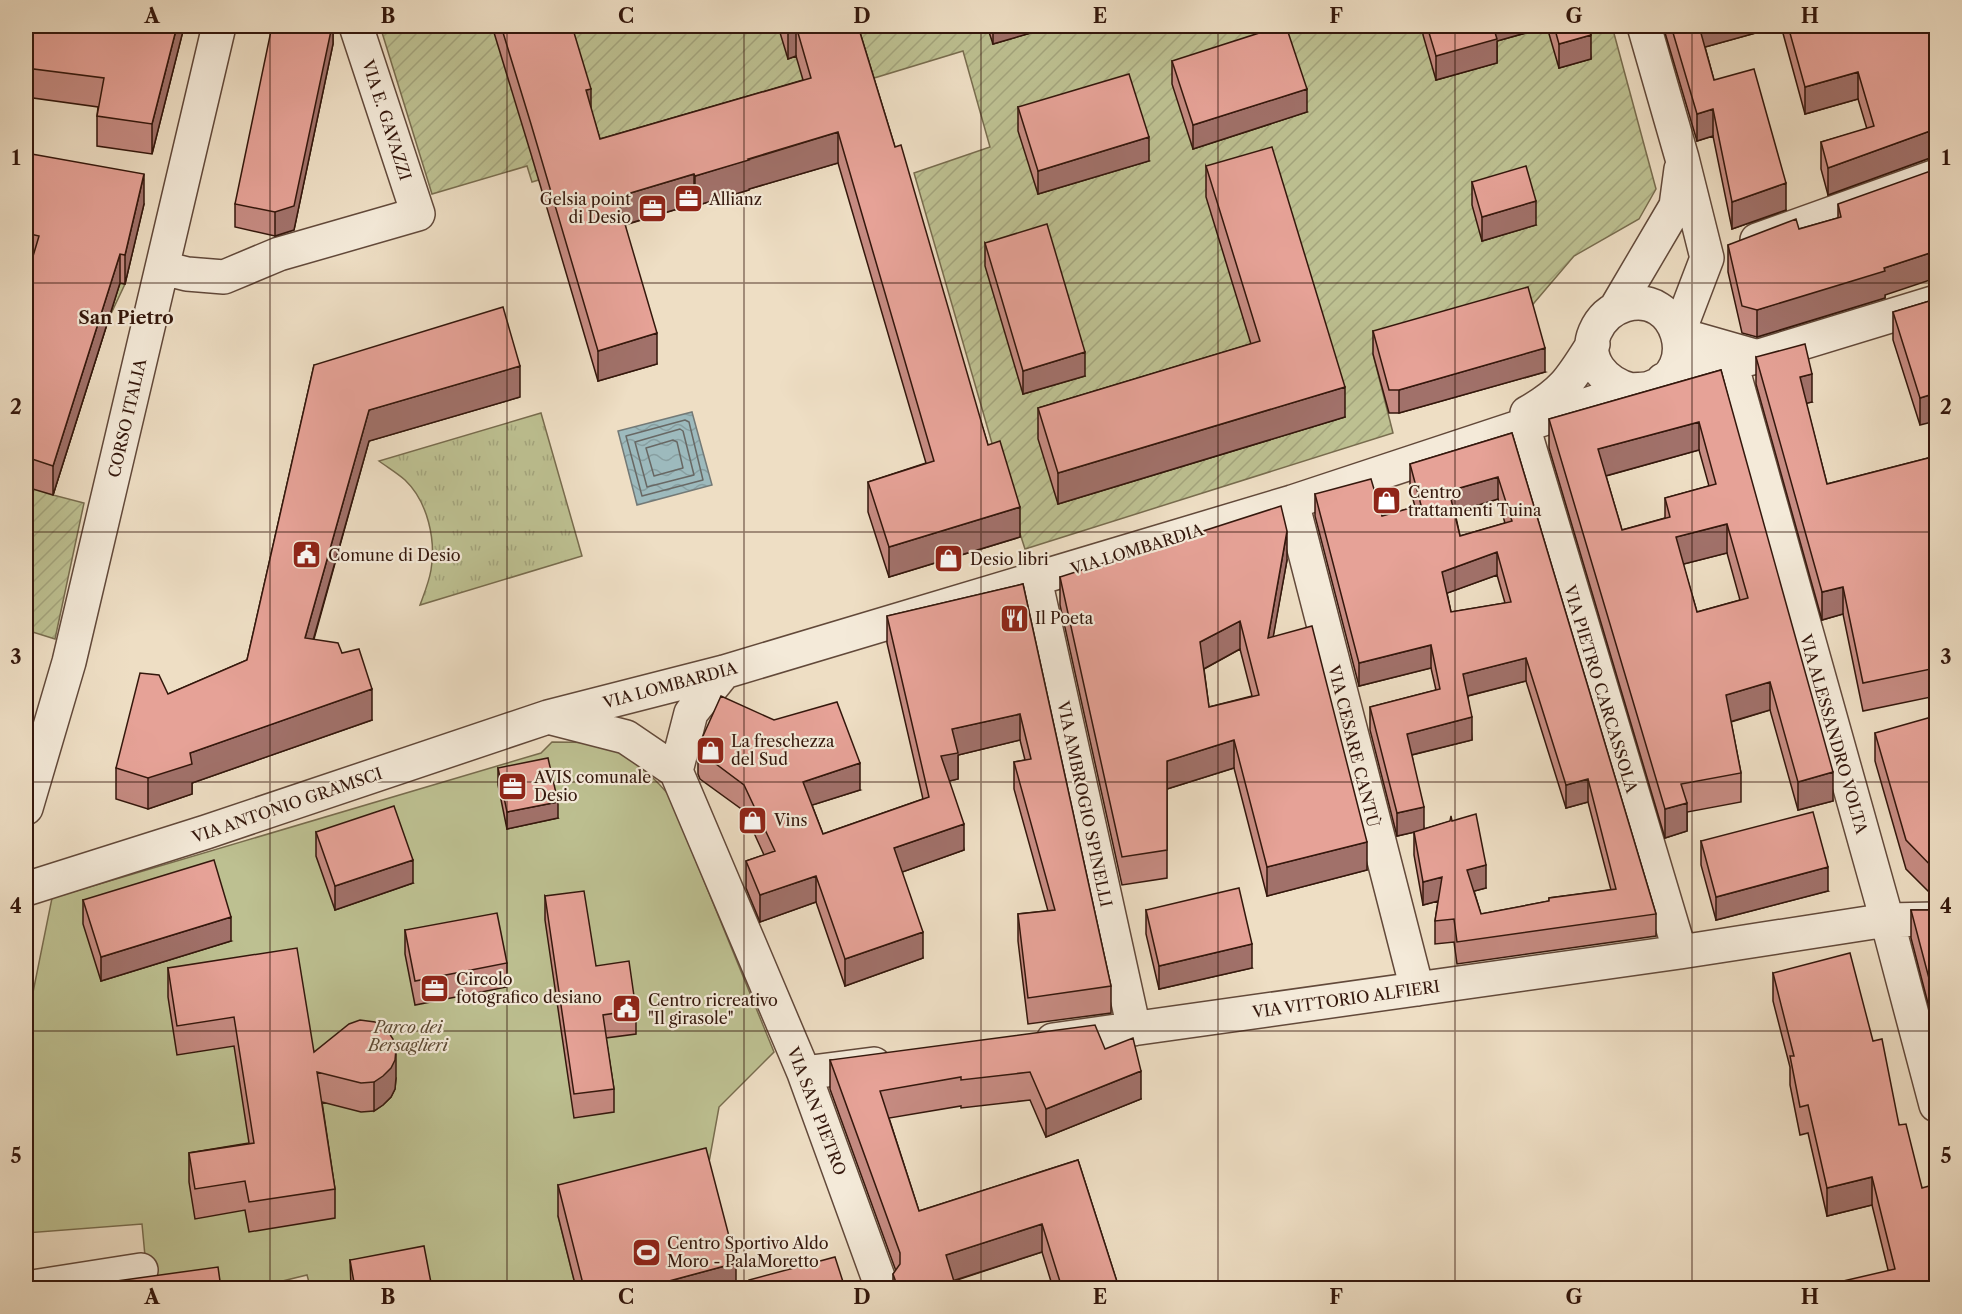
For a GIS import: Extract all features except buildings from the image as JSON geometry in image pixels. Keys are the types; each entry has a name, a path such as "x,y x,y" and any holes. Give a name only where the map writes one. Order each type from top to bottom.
{"street":[{"name":"CORSO ITALIA","path":"26,808 69,662 219,26"},
{"name":"VIA E. GAVAZZI","path":"163,268 187,274 224,277 279,254 418,214 356,26"},
{"path":"1644,26 1682,158 1707,258 1678,334"},
{"path":"1616,308 1676,206 1682,158"},
{"path":"1707,258 1936,176"},
{"name":"VIA LOMBARDIA","path":"548,717 724,672 1292,502 1631,390 1650,388 1662,380 1744,360 1936,302"},
{"path":"1616,308 1632,303 1651,305 1665,313 1671,320 1680,344 1678,359 1674,369 1662,380"},
{"name":"VIA LOMBARDIA","path":"1481,440 1549,401 1561,390 1593,344 1594,334 1601,321 1616,308"},
{"path":"1678,334 1744,360"},
{"path":"1593,344 1594,358 1598,368 1608,380 1631,390"},
{"name":"VIA ALESSANDRO VOLTA","path":"1744,360 1936,1105"},
{"name":"VIA PIETRO CARCASSOLA","path":"1523,426 1680,952"},
{"name":"VIA CESARE CANTÙ","path":"1292,502 1417,989"},
{"name":"VIA AMBROGIO SPINELLI","path":"1035,579 1134,1029"},
{"path":"548,717 626,737 676,771 691,712 724,672"},
{"name":"VIA ANTONIO GRAMSCI","path":"26,889 206,832 548,717"},
{"name":"VIA SAN PIETRO","path":"676,771 804,1073 882,1288"},
{"name":"VIA VITTORIO ALFIERI","path":"1028,1044 1680,952 1887,920 1936,919"},
{"path":"804,1073 898,1061"},
{"path":"26,1288 141,1270"}],"green space":[{"path":"380,26 1612,26 1656,189 1639,219 1574,256 1528,310 1373,354 1393,433 1025,549 1000,471 914,173 990,147 963,51 532,182 527,166 432,194"},
{"path":"26,263 125,284 109,318 53,495 84,503 55,639 26,630"},
{"path":"541,413 582,556 420,605 429,579 432,558 431,534 425,510 405,480 379,461"},
{"name":"Parco dei Bersaglieri","path":"552,742 589,743 613,750 643,769 669,795 774,1052 719,1107 706,1179 558,1216 576,1288 427,1288 423,1270 350,1284 310,1286 307,1275 254,1288 148,1288 142,1224 26,1233 26,1027 52,898 541,753"}],"water":[{"path":"692,412 712,485 637,505 618,431"}],"place":[{"name":"Allianz","path":"688,199"},
{"name":"Gelsia point di Desio","path":"652,208"},
{"name":"Centro trattamenti Tuina","path":"1387,501"},
{"name":"Comune di Desio","path":"307,555"},
{"name":"Desio libri","path":"949,559"},
{"name":"Il Poeta","path":"1014,618"},
{"name":"La freschezza del Sud","path":"710,750"},
{"name":"AVIS comunale Desio","path":"513,786"},
{"name":"Vins","path":"753,820"},
{"name":"Circolo fotografico desiano","path":"435,988"},
{"name":"Centro ricreativo \"Il girasole\"","path":"627,1009"},
{"name":"Centro Sportivo Aldo Moro - PalaMoretto","path":"646,1252"}],"district":[{"name":"San Pietro","path":"126,318"}]}
